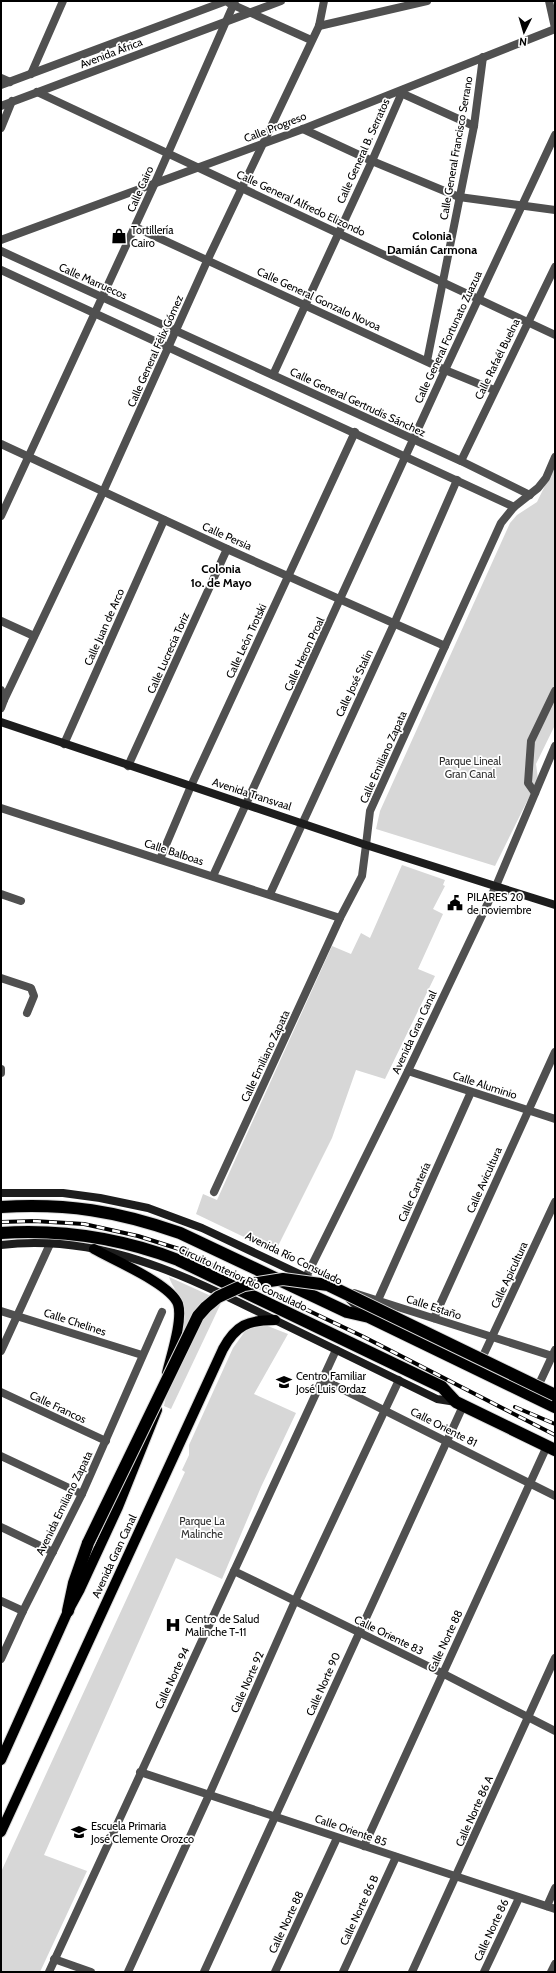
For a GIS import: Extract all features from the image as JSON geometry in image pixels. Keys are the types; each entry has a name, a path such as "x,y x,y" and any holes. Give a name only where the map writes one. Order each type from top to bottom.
{"highway":[{"name":"Circuito Interior Río Consulado","path":"1,1207 72,1207 121,1214 180,1233 347,1312 369,1317"},
{"name":"Circuito Interior Río Consulado","path":"1,1233 52,1232 85,1235 119,1241 178,1260 218,1278 252,1302 442,1387 459,1404"},
{"path":"68,1610 74,1583 88,1543 196,1321 206,1307 218,1297 244,1285 283,1279 328,1285 555,1395"},
{"name":"Avenida Río Consulado","path":"369,1317 555,1407"},
{"path":"459,1404 551,1448"}],"main road":[{"name":"Avenida Transvaal","path":"1,722 128,766 302,822 366,845 465,875 555,905"},
{"name":"Avenida Río Consulado","path":"1,1193 63,1193 122,1202 182,1220 234,1243 352,1300 369,1317"},
{"path":"1,1245 17,1243 50,1244 118,1254 151,1264 213,1290 252,1302 274,1320 437,1399 459,1404"},
{"name":"Avenida Gran Canal","path":"1,1760 68,1610 80,1589 118,1507 152,1424 163,1394 179,1317 178,1303 166,1289 94,1250"},
{"name":"Avenida Gran Canal","path":"1,1832 223,1349 236,1330 243,1325 260,1320 274,1320"}],"street":[{"path":"31,74 63,1"},
{"name":"Avenida África","path":"1,106 269,3 281,1"},
{"name":"Calle General Félix Gómez","path":"3,704 103,492 168,347 310,40 319,26 324,1"},
{"path":"319,26 427,1"},
{"path":"549,1 555,29"},
{"path":"228,2 310,40"},
{"name":"Avenida África","path":"1,85 228,2"},
{"name":"Calle Cairo","path":"1,516 135,227 228,19 228,2"},
{"name":"Calle Progreso","path":"1,240 303,129 555,29"},
{"name":"Calle General Francisco Serrano","path":"427,361 474,126 484,57"},
{"path":"1,78 10,82"},
{"path":"402,91 474,126"},
{"name":"Calle General B. Serratos","path":"272,375 372,162 402,91"},
{"name":"Calle General Alfredo Elizondo","path":"37,92 555,335"},
{"path":"1,128 12,101"},
{"path":"303,129 372,162 459,197 555,210"},
{"name":"Calle General Fortunato Zuazua","path":"413,440 555,135"},
{"name":"Calle General Gonzalo Novoa","path":"135,227 445,370 494,390"},
{"name":"Calle Marruecos","path":"1,251 176,331"},
{"name":"Calle Rafaél Buelna","path":"461,461 494,390 555,267"},
{"path":"1,270 407,456 514,507"},
{"name":"Calle General Gertrudis Sánchez","path":"176,331 461,461 530,495"},
{"name":"Calle León Trotski","path":"160,859 288,575 355,432"},
{"name":"Calle Heron Proal","path":"214,876 342,599 413,440"},
{"name":"Calle Persia","path":"1,444 227,549 445,646"},
{"name":"Calle Emiliano Zapata","path":"214,1192 340,918 362,876 370,811 501,523 514,507 538,488 546,478 555,457"},
{"name":"Calle José Stalin","path":"270,894 394,624 457,480"},
{"name":"Calle Juan de Arco","path":"64,744 164,520"},
{"name":"Calle Lucrecia Toriz","path":"128,766 227,549"},
{"path":"1,621 34,636"},
{"path":"1,690 3,704"},
{"path":"535,793 528,783 531,741 555,691"},
{"name":"Avenida Gran Canal","path":"306,1277 408,1071 496,886 555,746"},
{"name":"Calle Balboas","path":"1,808 270,894 340,918"},
{"path":"1,894 21,901"},
{"path":"1,978 32,988 34,996 27,1013"},
{"name":"Calle Avicultura","path":"434,1318 527,1110 555,1052"},
{"name":"Calle Aluminio","path":"408,1071 555,1119"},
{"name":"Calle Cantería","path":"378,1300 471,1092"},
{"name":"Calle Apicultura","path":"483,1356 555,1202"},
{"path":"1,1351 50,1244"},
{"name":"Calle Estaño","path":"306,1277 492,1337 554,1355"},
{"name":"Calle Chelines","path":"1,1311 142,1355"},
{"name":"Avenida Emiliano Zapata","path":"1,1659 23,1611 82,1494 162,1312"},
{"name":"Calle Norte 94","path":"49,1972 336,1350"},
{"path":"540,1382 554,1355"},
{"name":"Calle Oriente 81","path":"322,1379 386,1409 555,1496"},
{"name":"Calle Norte 92","path":"128,1972 210,1795 295,1601 399,1380"},
{"name":"Calle Francos","path":"1,1392 106,1441"},
{"name":"Calle Norte 90","path":"204,1972 358,1632 448,1441 459,1404"},
{"name":"Calle Norte 88","path":"364,1846 530,1483 551,1448"},
{"path":"1,1456 82,1494"},
{"path":"1,1527 53,1552"},
{"name":"Calle Oriente 83","path":"234,1571 555,1730"},
{"path":"1,1601 23,1611"},
{"name":"Calle Norte 86 A","path":"412,1972 555,1658"},
{"name":"Calle Oriente 85","path":"140,1772 555,1909"},
{"name":"Calle Norte 88","path":"275,1972 337,1838"},
{"name":"Calle Norte 86 B","path":"343,1972 396,1857"},
{"path":"547,1906 555,1888"},
{"name":"Calle Norte 86","path":"484,1972 518,1898"},
{"path":"54,1959 91,1972"},
{"path":"551,1972 555,1964"}],"green space":[{"name":"Parque Lineal Gran Canal","path":"555,465 555,725 536,764 538,779 495,866 376,829 380,811 510,523 517,515 537,502"},
{"path":"402,865 445,880 443,885 445,886 433,909 443,914 418,969 435,976 385,1079 356,1070 332,1138 275,1252 196,1214 203,1194 217,1200 332,946 351,954 361,933 370,938"},
{"path":"169,1277 222,1301 171,1409 164,1406 182,1326 183,1314 181,1301"},
{"name":"Parque La Malinche","path":"253,1320 288,1334 254,1394 296,1413 261,1487 222,1579 176,1558 44,1855 87,1871 40,1972 1,1972 1,1872 185,1472 182,1470 189,1455 189,1445 233,1348"}],"railway":[{"path":"1,1222 34,1221 84,1224 138,1236 179,1249 364,1337 555,1435"},
{"path":"515,1407 555,1424"}],"place":[{"name":"Tortillería Cairo","path":"119,236"},
{"name":"PILARES 20 de noviembre","path":"455,903"},
{"name":"Centro Familiar José Luis Ordaz","path":"284,1382"},
{"name":"Centro de Salud Malinche T-11","path":"173,1625"},
{"name":"Escuela Primaria José Clemente Orozco","path":"79,1832"}],"district":[{"name":"Colonia Damián Carmona","path":"432,243"},
{"name":"Colonia 1o. de Mayo","path":"221,576"}]}
